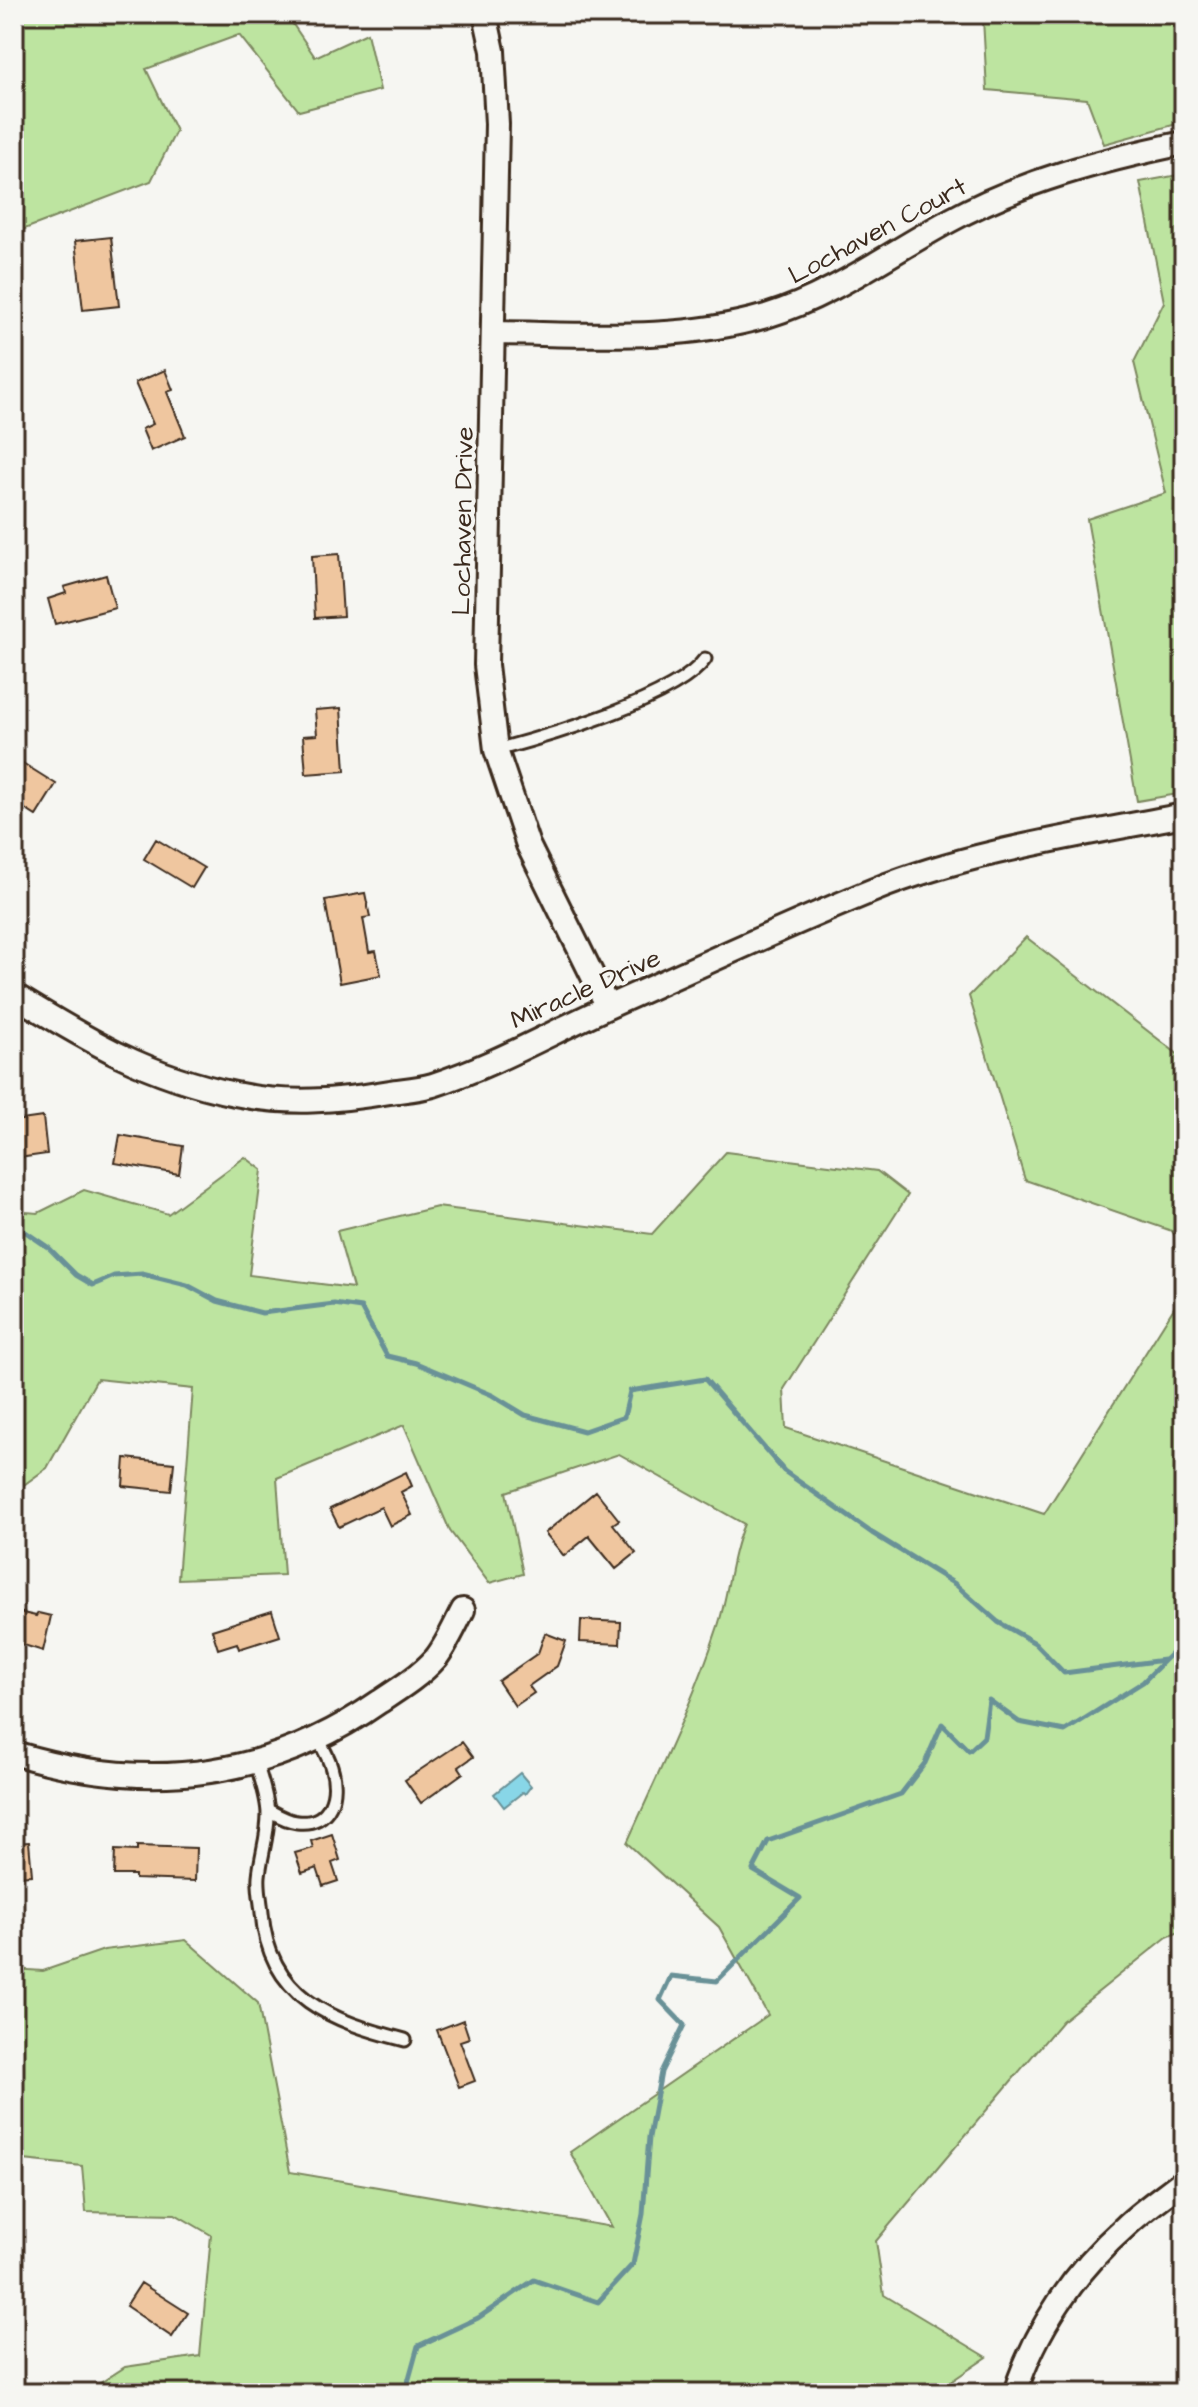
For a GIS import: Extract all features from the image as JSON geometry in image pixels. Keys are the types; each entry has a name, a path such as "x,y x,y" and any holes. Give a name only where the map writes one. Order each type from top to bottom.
{"street":[{"name":"Lochaven Drive","path":"485,14 493,51 497,124 486,665 496,750 528,845 608,1007"},
{"name":"Lochaven Court","path":"495,333 666,335 718,329 768,315 831,290 951,220 1039,180 1114,157 1184,143"},
{"name":"Miracle Drive","path":"14,995 96,1046 183,1081 237,1095 288,1101 340,1100 430,1086 473,1070 877,889 985,855 1184,815"},
{"path":"14,1753 60,1767 122,1776 181,1775 256,1761 349,1723 424,1671 439,1654 463,1610"},
{"path":"1015,2393 1022,2371 1051,2315 1078,2276 1125,2226 1184,2180"}],"lane":[{"path":"496,750 545,737 638,702 697,671 705,659"},
{"path":"268,1810 297,1823 320,1819 328,1812 335,1787 332,1767 318,1738"},
{"path":"256,1761 268,1810 259,1877 263,1934 272,1959 287,1983 311,2005 344,2021 405,2040"}],"green space":[{"path":"14,14 286,14 315,57 367,33 380,90 299,111 239,35 146,69 176,131 151,181 14,233"},
{"path":"1060,14 1184,14 1184,122 1104,144 1087,99 987,90 983,19 1057,17"},
{"path":"1184,174 1184,793 1137,801 1087,519 1166,493 1134,362 1164,302 1140,182"},
{"path":"1026,937 1184,1059 1184,1249 1172,1231 1025,1180 969,996"},
{"path":"726,1152 877,1171 908,1195 784,1389 786,1428 1044,1514 1184,1292 1184,1930 1167,1937 1062,2021 876,2241 884,2295 987,2357 934,2393 85,2393 125,2367 200,2356 211,2235 175,2214 86,2212 82,2166 14,2159 14,1969 43,1971 104,1950 186,1940 258,2003 290,2172 612,2227 570,2152 768,2015 719,1927 627,1843 709,1654 744,1524 619,1454 506,1492 523,1574 489,1583 450,1531 404,1425 277,1478 284,1575 178,1579 193,1389 97,1379 47,1468 14,1492 14,1438 24,1377 14,1339 14,1211 38,1213 84,1190 168,1214 245,1157 262,1170 249,1275 353,1288 337,1231 437,1207 652,1234"}],"water":[{"path":"520,1773 531,1786 525,1794 523,1792 504,1807 494,1794"}],"building":[{"path":"111,237 119,306 83,310 75,241"},
{"path":"165,370 173,390 167,392 185,436 151,451 142,429 153,424 135,383"},
{"path":"339,554 343,616 315,618 312,556"},
{"path":"106,575 115,608 55,624 48,599 66,593 64,587"},
{"path":"341,708 345,771 306,774 303,736 317,735 315,710"},
{"path":"21,762 56,784 36,816 14,802 14,774"},
{"path":"156,839 204,868 192,888 144,859"},
{"path":"365,893 370,917 363,918 369,952 376,951 381,975 340,983 325,900"},
{"path":"43,1117 47,1154 18,1158 14,1121"},
{"path":"120,1135 183,1146 179,1174 115,1163"},
{"path":"125,1458 174,1463 171,1491 123,1486"},
{"path":"406,1472 412,1486 401,1492 412,1515 390,1526 381,1507 339,1527 330,1509"},
{"path":"596,1491 619,1520 613,1524 636,1553 616,1569 589,1536 564,1556 545,1533"},
{"path":"14,1611 51,1616 43,1651 14,1642"},
{"path":"272,1611 280,1636 239,1649 237,1643 218,1649 212,1630"},
{"path":"581,1620 621,1622 620,1644 580,1642"},
{"path":"545,1633 566,1641 557,1666 529,1686 534,1693 515,1706 498,1681 538,1653"},
{"path":"462,1742 473,1757 459,1767 463,1773 421,1803 405,1780"},
{"path":"332,1834 340,1860 332,1863 338,1881 323,1886 317,1868 302,1873 295,1853 313,1848 311,1841"},
{"path":"29,1842 32,1875 14,1876 14,1843"},
{"path":"137,1846 196,1848 195,1881 135,1879 135,1875 114,1875 115,1850 137,1851"},
{"path":"463,2020 469,2038 460,2041 475,2081 459,2087 437,2030"},
{"path":"141,2283 188,2313 172,2337 126,2306"}],"waterway":[{"path":"14,1224 49,1248 76,1275 93,1285 114,1276 142,1274 187,1285 217,1301 262,1313 334,1304 361,1308 387,1356 416,1363 492,1395 525,1415 584,1431 624,1417 630,1391 705,1379 784,1471 872,1533 955,1584 998,1622 1035,1643 1064,1673 1164,1660"},
{"path":"405,2393 418,2346 478,2318 534,2280 598,2302 633,2264 643,2214 649,2137 661,2072 684,2025 660,2000 671,1976 717,1981 800,1898 753,1870 768,1841 901,1794 925,1763 942,1724 969,1751 984,1737 989,1700 1019,1722 1065,1731 1143,1682 1184,1644"}]}
